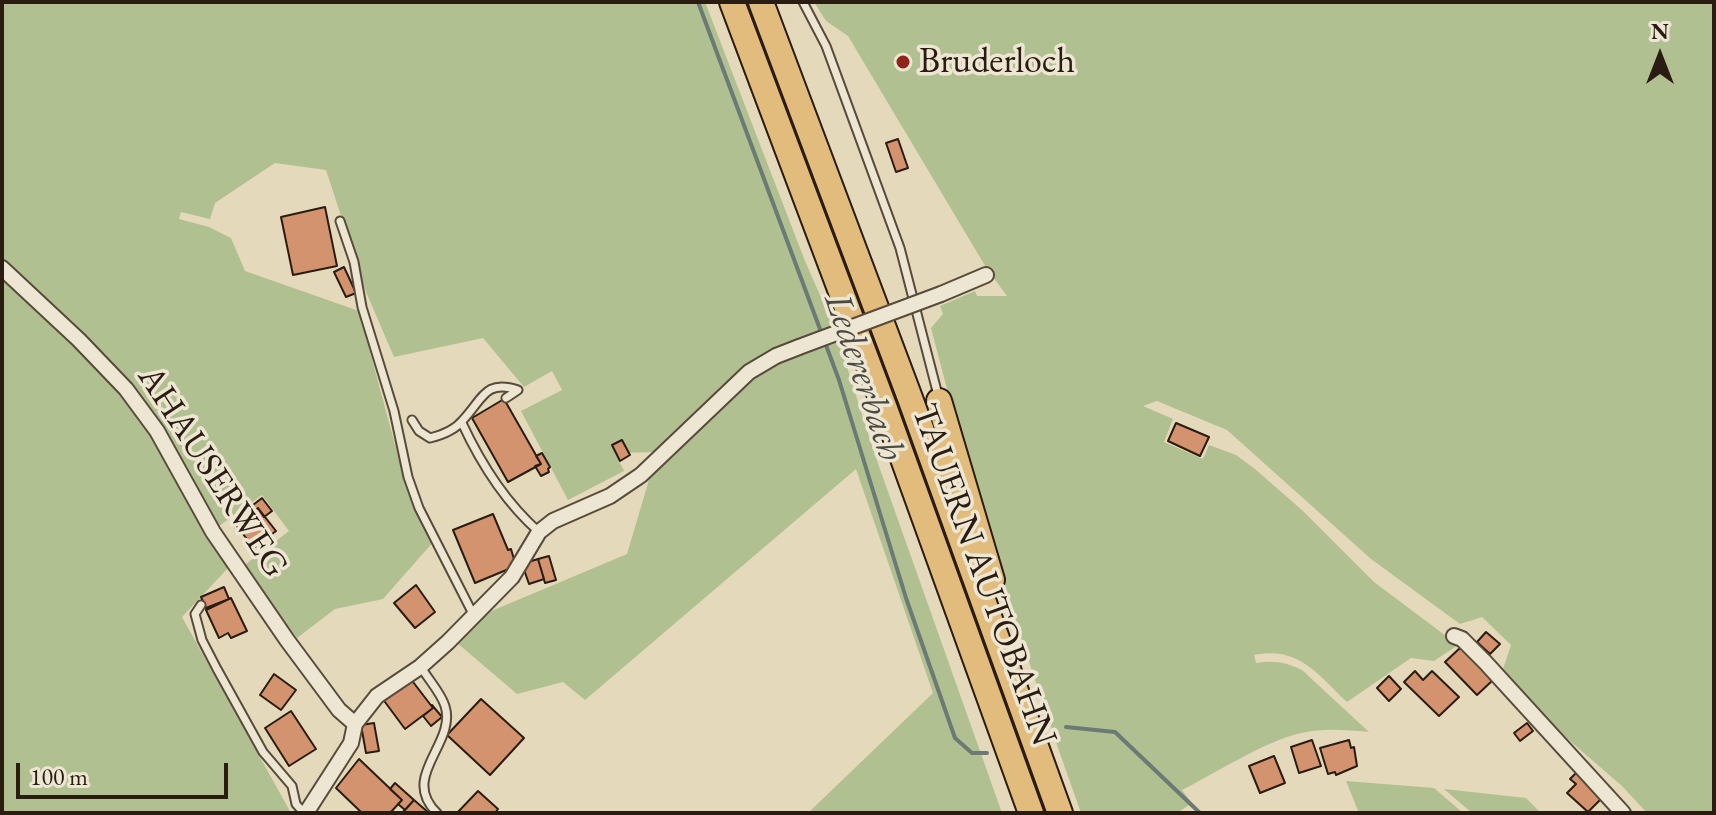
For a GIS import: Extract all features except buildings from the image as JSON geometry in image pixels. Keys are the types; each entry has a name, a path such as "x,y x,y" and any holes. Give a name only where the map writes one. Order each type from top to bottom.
{"highway":[{"name":"TAUERN AUTOBAHN","path":"732,2 884,406 1031,813"},
{"name":"TAUERN AUTOBAHN","path":"761,2 905,383 1060,813"},
{"path":"939,401 1008,630 1016,687"}],"street":[{"name":"AHAUSERWEG","path":"2,268 126,389 157,431 213,532 287,640 339,710 355,724"},
{"path":"305,813 351,743 355,724 377,696 420,667 512,577 539,532 553,521 610,496 641,475 749,372 776,356 986,275"},
{"path":"1454,636 1462,639 1485,662 1623,813"}],"lane":[{"path":"803,2 826,46 900,248 939,401"},
{"path":"340,221 394,411 408,477 419,508 474,615"},
{"path":"412,420 419,431 430,438 462,423 483,394 493,388 504,385 518,390 506,398"},
{"path":"462,423 477,455 501,490 521,516 539,532"},
{"path":"201,605 195,614 202,640 263,752 292,786 296,804 305,813"},
{"path":"420,667 445,705 447,724 424,776 423,794 437,813"}],"green space":[{"path":"2,2 705,2 805,261 834,327 766,354 659,452 615,453 624,471 568,500 521,411 562,390 552,371 524,387 483,338 394,357 366,292 326,170 275,163 215,203 210,219 181,212 179,219 209,227 231,238 245,271 359,311 408,493 434,541 383,599 335,609 297,638 242,567 289,531 262,495 215,529 155,422 2,261"},
{"path":"814,2 1714,2 1714,813 1647,813 1622,786 1555,728 1503,669 1511,645 1482,617 1460,624 1371,559 1227,430 1157,401 1143,406 1173,419 1164,442 1203,459 1209,445 1236,455 1303,511 1374,582 1458,645 1434,661 1411,658 1347,702 1316,672 1295,659 1270,653 1254,655 1256,663 1280,662 1302,670 1369,732 1318,730 1272,743 1182,790 1192,803 1177,813 1081,813 1000,572 931,328 943,314 940,306 975,291 977,296 1007,296 987,269 848,36 826,21"},
{"path":"2,274 91,357 142,418 229,567 182,617 291,813 2,813"},
{"path":"839,342 875,455 1002,813 808,813 933,693 856,469 585,700 563,682 517,694 456,642 482,615 627,554 651,473 694,435 742,384 770,366"},
{"path":"1346,781 1434,788 1463,813 1359,813"},
{"path":"1444,789 1526,798 1541,813 1472,813"}],"waterway":[{"name":"Ledererbach","path":"698,2 839,380 906,598 955,738 972,753 987,753"},
{"name":"Ledererbach","path":"1066,727 1115,732 1200,813"}],"place":[{"name":"Bruderloch","path":"903,62"}]}
